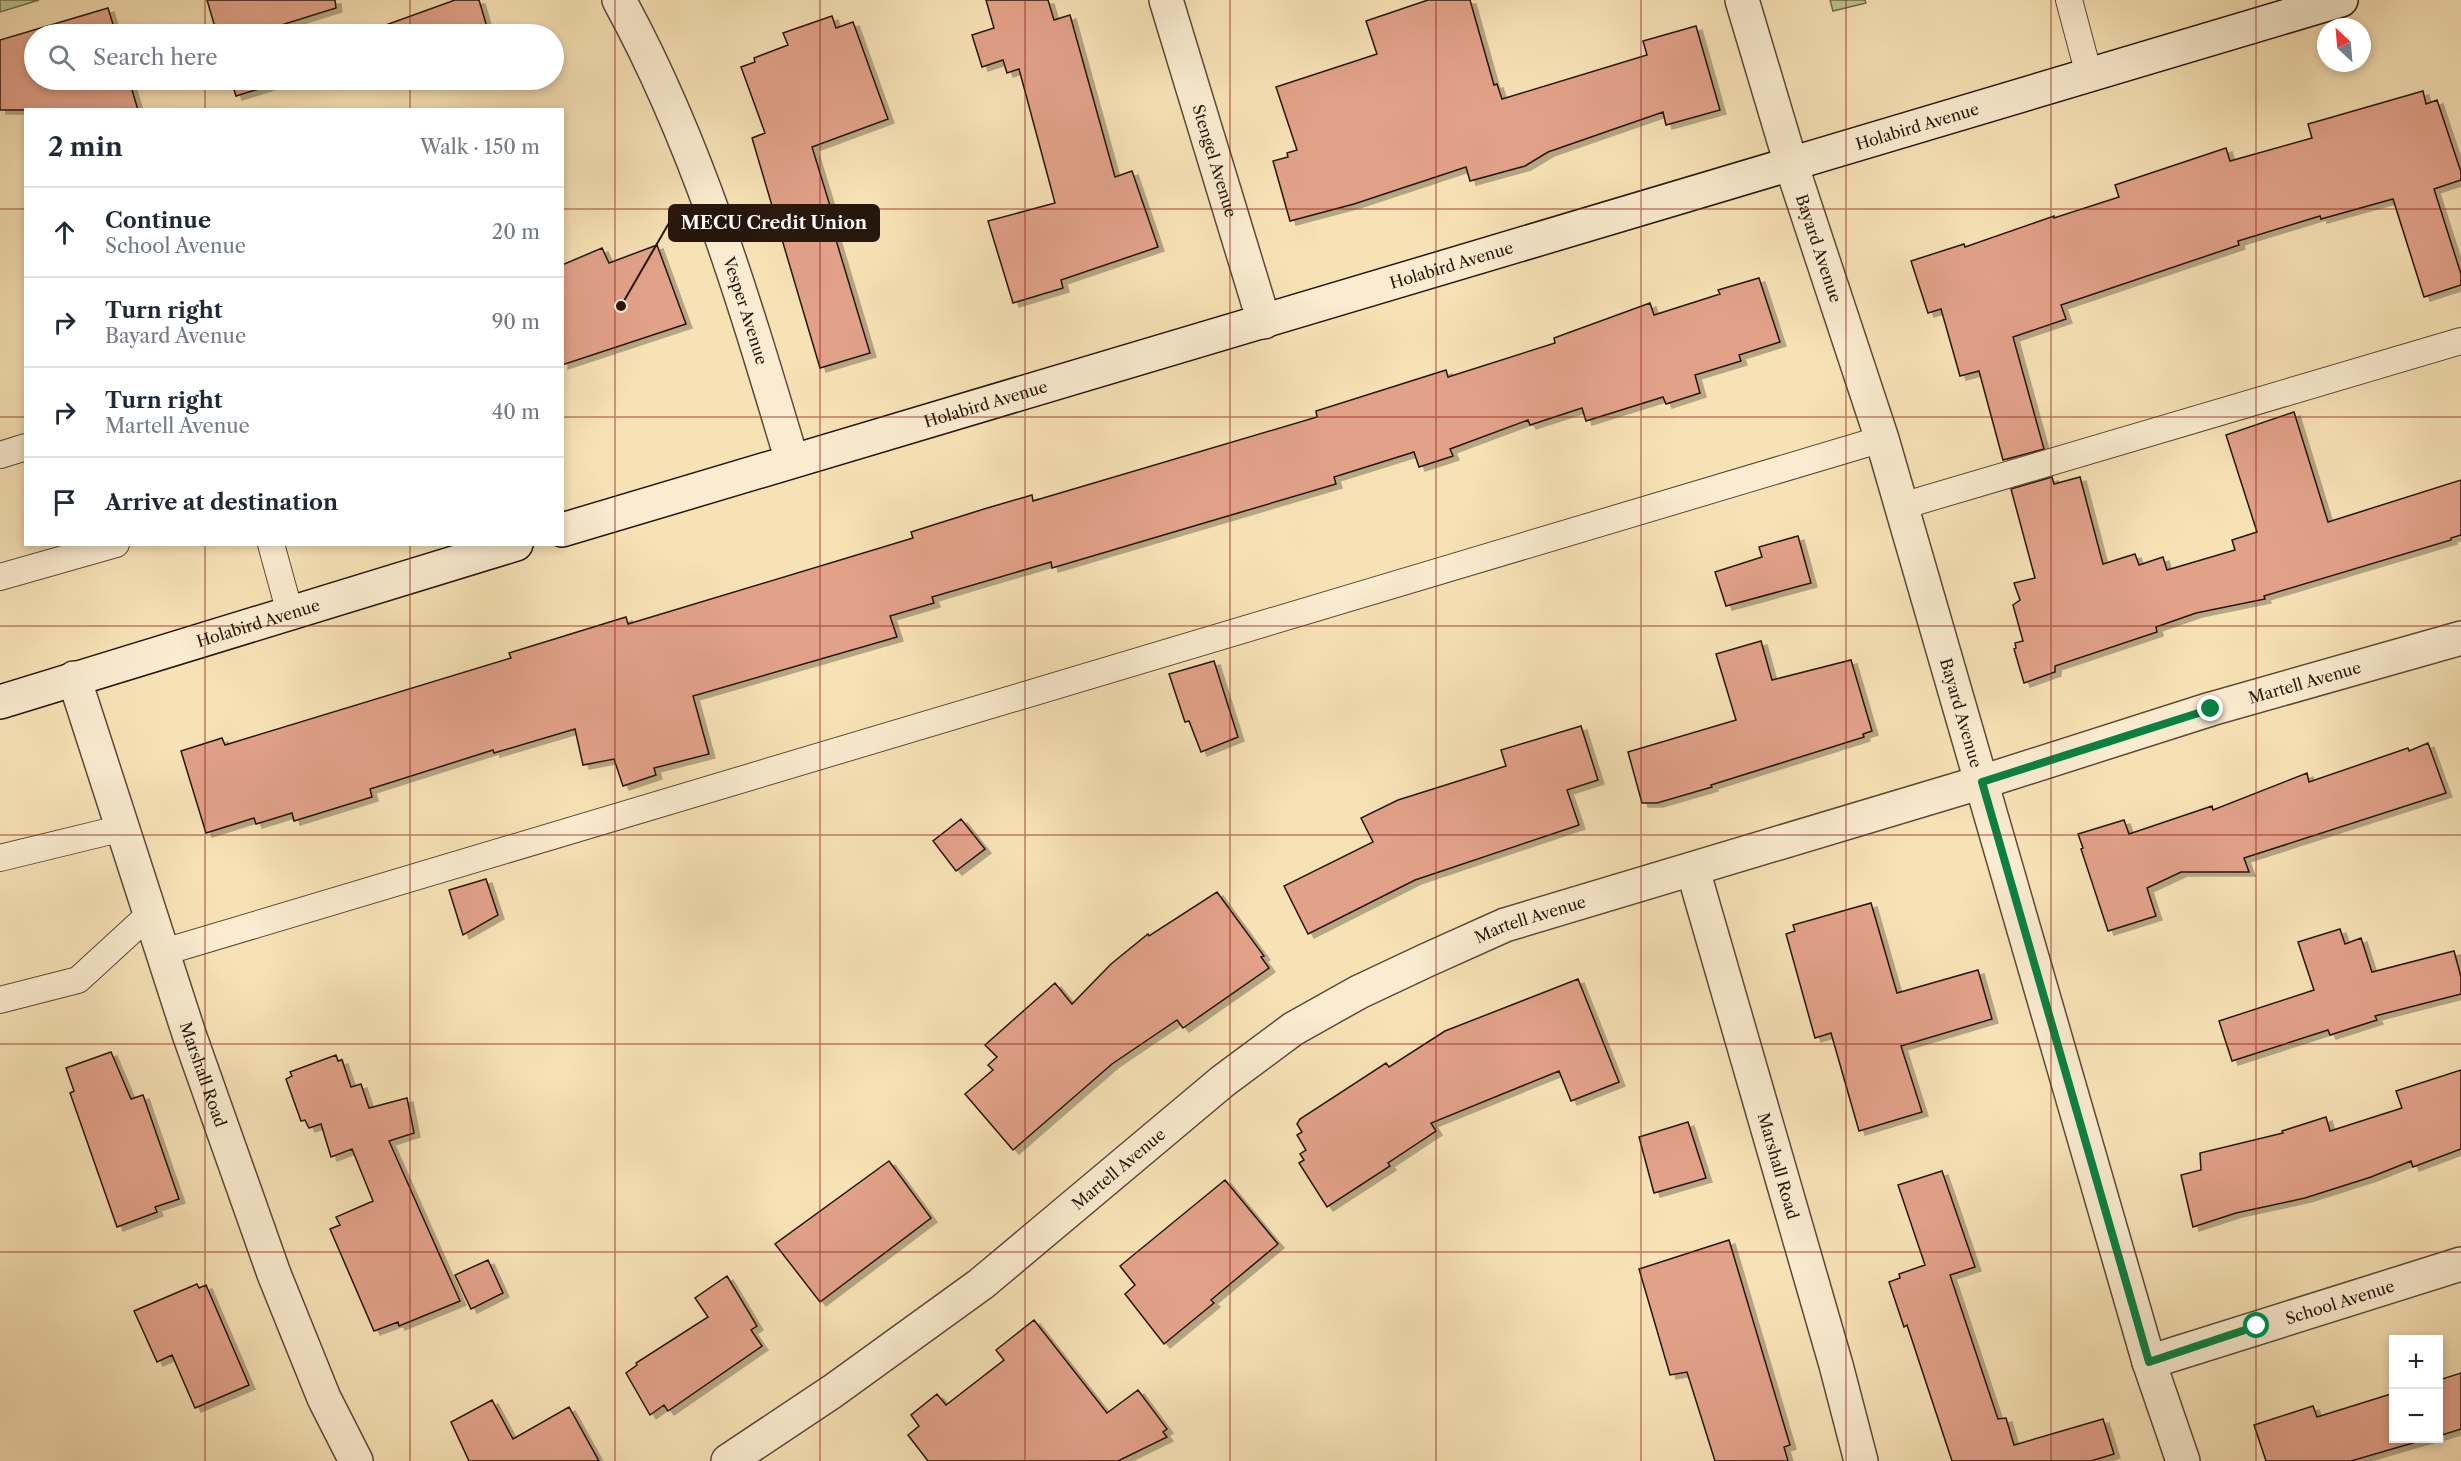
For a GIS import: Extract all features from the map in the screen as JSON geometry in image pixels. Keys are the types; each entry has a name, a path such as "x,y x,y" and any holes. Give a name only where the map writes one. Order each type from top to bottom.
{"street":[{"name":"Vesper Avenue","path":"619,0 667,97 697,172 747,310 792,461"},
{"name":"Stengel Avenue","path":"1166,0 1264,322"},
{"name":"Bayard Avenue","path":"1742,0 1791,164 1882,439 2149,1362 2183,1461"},
{"name":"Holabird Avenue","path":"564,529 2341,0"},
{"name":"Holabird Avenue","path":"0,702 509,546"},
{"name":"Martell Avenue","path":"728,1461 833,1391 981,1284 1215,1088 1293,1029 1359,992 1505,926 1982,782 2211,709 2461,638"},
{"name":"Marshall Road","path":"74,678 189,1034 274,1274 324,1398 356,1461"},
{"name":"Marshall Road","path":"1693,870 1833,1354 1861,1461"},
{"name":"School Avenue","path":"2149,1362 2461,1264"}],"lane":[{"path":"2068,0 2089,75"},
{"path":"1902,506 2461,341"},
{"path":"164,952 1882,439"},
{"path":"0,455 24,448"},
{"path":"0,577 109,546"},
{"path":"272,546 290,613"},
{"path":"0,858 123,828"},
{"path":"0,1000 78,980 151,913"}],"green space":[{"path":"0,0 39,0 0,12"},
{"path":"1830,0 1865,0 1866,3 1833,11"}],"building":[{"path":"207,0 335,0 336,8 285,24 214,24"},
{"path":"455,0 479,0 486,24 389,24"},
{"path":"986,0 1048,0 1054,20 1070,15 1115,177 1132,171 1158,247 1061,280 1063,288 1013,303 988,221 1055,203 1019,69 1007,73 1003,60 982,67 972,35 994,28"},
{"path":"1428,0 1470,0 1494,85 1497,84 1502,99 1647,55 1643,41 1696,26 1720,110 1666,125 1663,112 1548,152 1525,166 1470,181 1466,167 1354,204 1290,221 1273,161 1288,157 1287,153 1297,150 1276,87 1377,54 1366,21"},
{"path":"108,8 113,24 54,24"},
{"path":"832,16 836,28 853,22 888,119 812,147 831,209 827,210 870,353 820,368 752,138 765,133 741,67 755,62 754,58 788,45 783,33"},
{"path":"24,33 24,90 132,90 137,108 0,110 0,40"},
{"path":"234,90 255,90 236,96"},
{"path":"2423,91 2426,104 2437,100 2461,172 2461,180 2434,189 2461,274 2461,285 2424,297 2393,199 2321,219 2320,216 2238,241 2239,245 2061,305 2066,319 2013,337 2044,449 2003,460 1979,371 1960,376 1941,309 1928,313 1911,261 1964,244 1965,247 2054,216 2054,218 2119,197 2115,185 2226,148 2230,161 2312,138 2308,124"},
{"path":"657,245 686,324 564,364 564,264 602,248 609,263"},
{"path":"1759,278 1780,342 1739,355 1741,361 1695,375 1700,393 1666,404 1663,397 1586,421 1582,408 1530,425 1528,420 1450,449 1453,456 1419,467 1414,452 1334,477 1336,484 1052,568 1051,562 932,597 934,603 890,616 897,637 693,696 709,754 654,768 656,775 623,786 614,759 583,765 575,729 494,753 493,750 370,789 372,797 294,821 292,813 256,824 254,818 206,833 181,751 222,738 225,745 511,658 509,653 626,617 628,624 913,538 911,532 984,509 1032,495 1033,501 1317,417 1316,411 1446,370 1448,377 1555,343 1554,338 1650,303 1654,315 1720,294 1718,290"},
{"path":"2294,412 2328,522 2461,480 2461,535 2451,540 2264,596 2265,599 2196,613 2156,627 2157,632 2055,666 2055,672 2024,683 2014,649 2016,648 2015,643 2023,641 2013,605 2020,600 2014,583 2035,578 2011,489 2052,477 2054,484 2080,477 2103,564 2135,554 2139,565 2163,557 2167,570 2235,550 2232,540 2257,532 2226,435"},
{"path":"1798,536 1811,583 1726,606 1715,572 1762,557 1759,547"},
{"path":"1761,641 1772,680 1851,660 1872,731 1863,734 1864,737 1711,785 1712,787 1657,803 1642,803 1628,752 1736,720 1716,654"},
{"path":"1214,661 1238,737 1201,752 1189,721 1185,722 1169,674"},
{"path":"1581,726 1598,780 1567,790 1579,825 1415,880 1308,934 1284,886 1373,842 1361,818 1398,800 1506,766 1501,750"},
{"path":"2428,743 2446,793 2244,858 2249,872 2181,872 2147,888 2156,916 2108,931 2078,834 2124,820 2129,834 2212,806 2213,810 2307,773 2309,782"},
{"path":"961,819 985,849 956,871 933,841"},
{"path":"486,879 498,915 463,935 449,890"},
{"path":"1217,892 1264,956 1261,957 1269,968 1183,1028 1177,1020 1112,1064 1013,1150 965,1094 993,1070 988,1065 997,1057 985,1045 1055,983 1072,1004 1111,964 1148,934 1149,936"},
{"path":"1871,903 1897,993 1978,970 1992,1019 1901,1046 1922,1112 1859,1131 1831,1033 1815,1038 1786,934 1795,931 1793,925"},
{"path":"2340,929 2345,944 2361,938 2372,972 2454,951 2461,977 2461,994 2375,1016 2377,1020 2330,1035 2328,1030 2232,1061 2219,1021 2314,990 2298,942"},
{"path":"1578,979 1619,1082 1571,1101 1559,1071 1431,1123 1436,1131 1388,1163 1390,1166 1327,1207 1299,1163 1304,1160 1300,1154 1306,1150 1297,1135 1302,1132 1297,1124 1300,1119 1386,1063 1389,1067 1445,1031"},
{"path":"111,1052 131,1099 143,1095 179,1199 155,1207 157,1212 117,1227 70,1093 74,1091 66,1068"},
{"path":"336,1055 338,1061 342,1060 351,1087 361,1084 369,1108 407,1098 414,1133 389,1141 460,1301 399,1326 398,1322 374,1331 330,1229 340,1225 336,1217 373,1201 352,1149 331,1157 321,1124 309,1128 305,1120 301,1121 286,1079 292,1076 290,1072"},
{"path":"2461,1070 2461,1149 2413,1167 2411,1161 2371,1177 2305,1198 2236,1213 2193,1227 2181,1175 2201,1170 2200,1153 2283,1133 2282,1131 2326,1117 2330,1131 2402,1108 2396,1091"},
{"path":"1688,1122 1706,1178 1654,1193 1639,1137"},
{"path":"889,1161 931,1218 820,1302 775,1244"},
{"path":"1942,1171 1975,1267 1950,1275 1998,1419 2006,1418 2014,1445 2103,1419 2114,1454 2091,1461 1952,1461 1907,1325 1904,1327 1889,1282 1900,1278 1899,1274 1925,1265 1898,1185"},
{"path":"1225,1180 1278,1244 1211,1300 1214,1303 1164,1344 1125,1294 1135,1285 1120,1266"},
{"path":"1729,1240 1790,1445 1784,1447 1788,1461 1715,1461 1687,1372 1670,1375 1639,1269"},
{"path":"488,1260 503,1293 471,1309 455,1275"},
{"path":"727,1276 757,1326 751,1330 762,1346 668,1411 664,1405 650,1415 626,1373 637,1365 636,1363 708,1317 695,1298"},
{"path":"197,1284 199,1288 206,1285 249,1385 195,1408 172,1355 157,1362 134,1311"},
{"path":"1034,1320 1107,1413 1138,1390 1167,1429 1163,1432 1167,1437 1118,1461 928,1461 908,1435 919,1426 911,1415 937,1394 946,1405 1004,1360 996,1350"},
{"path":"2461,1373 2461,1429 2443,1435 2443,1389 2443,1379"},
{"path":"2389,1395 2389,1443 2413,1443 2351,1461 2266,1461 2254,1425 2313,1406 2317,1417"},
{"path":"492,1400 513,1439 569,1407 599,1461 469,1461 451,1422"}],"place":[{"name":"MECU Credit Union","path":"621,306"}],"route":[{"path":"2211,709 1982,782 2149,1362 2257,1326"}]}
